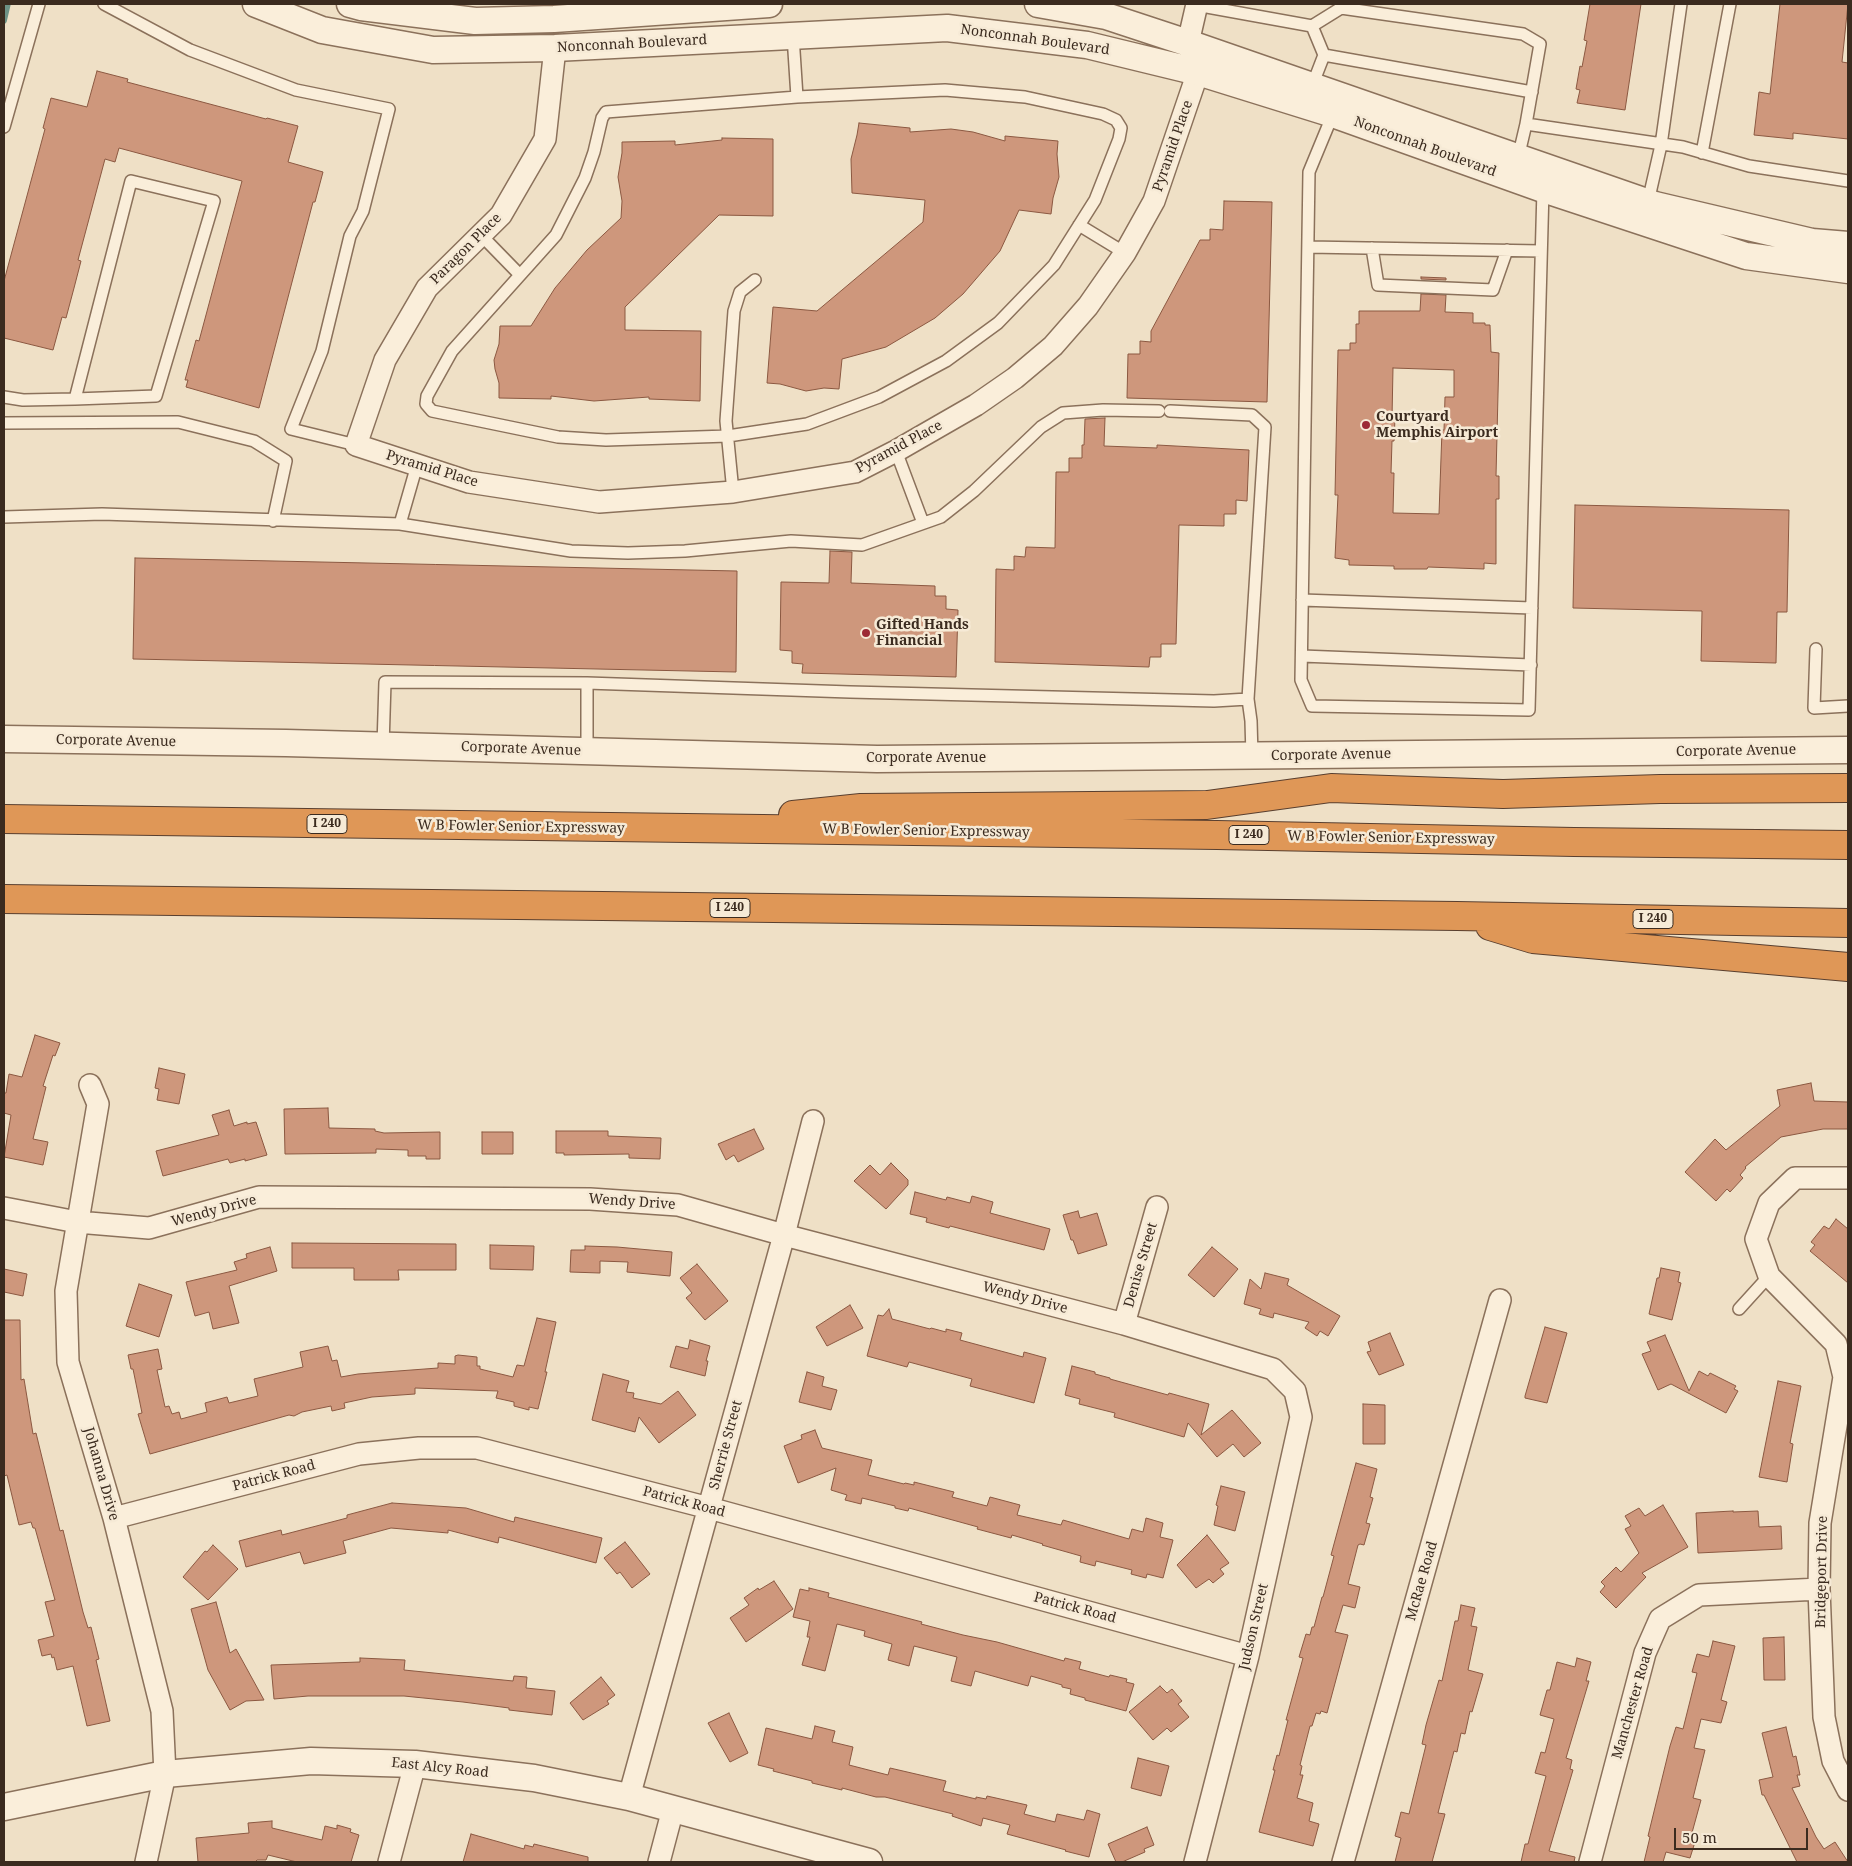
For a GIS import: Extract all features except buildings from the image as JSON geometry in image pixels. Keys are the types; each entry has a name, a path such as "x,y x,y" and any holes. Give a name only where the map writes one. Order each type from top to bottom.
{"highway":[{"path":"650,828 862,808 1207,805 1331,788 1503,794 1848,788"},
{"name":"W B Fowler Senior Expressway","path":"4,819 1227,835 1574,842 1848,844"},
{"name":"I 240","path":"4,900 1848,922"},
{"path":"1457,916 1533,939 1848,967"}],"street":[{"name":"Nonconnah Boulevard","path":"256,4 322,30 433,50 554,27 769,4"},
{"name":"Nonconnah Boulevard","path":"350,4 475,21 554,27 793,36 947,28 1087,45 1198,72 1333,114 1543,189 1746,256 1848,270"},
{"name":"Nonconnah Boulevard","path":"1038,4 1106,16 1648,202 1812,242 1848,245"},
{"path":"1197,5 1188,43 1198,72"},
{"name":"Paragon Place","path":"356,445 385,360 427,288 501,215 544,139 554,27"},
{"name":"Pyramid Place","path":"356,445 469,482 599,502 733,492 855,472 976,405 1015,378 1053,346 1088,306 1125,254 1154,201 1198,72"},
{"name":"Corporate Avenue","path":"4,739 383,746 876,759 1848,750"},
{"name":"Johanna Drive","path":"90,1085 98,1104 66,1291 68,1362 114,1518 162,1711 165,1774 146,1862"},
{"name":"Sherrie Street","path":"630,1797 784,1235 813,1121"},
{"name":"Bridgeport Drive","path":"1848,1178 1796,1178 1768,1204 1756,1240 1770,1276 1836,1344 1844,1377 1820,1523 1819,1589 1824,1718 1834,1761 1848,1790"},
{"name":"Wendy Drive","path":"4,1208 77,1222 149,1228 258,1197 590,1199 678,1205 784,1235 1124,1324 1273,1369 1295,1391"},
{"name":"Denise Street","path":"1124,1324 1157,1207"},
{"name":"McRae Road","path":"1343,1862 1500,1300"},
{"name":"Judson Street","path":"1195,1862 1248,1656 1301,1417 1295,1391"},
{"name":"Patrick Road","path":"114,1518 359,1454 419,1448 477,1448 709,1508 1248,1656"},
{"name":"Manchester Road","path":"1590,1862 1645,1653 1660,1619 1699,1595 1819,1589"},
{"name":"East Alcy Road","path":"8,1806 165,1774 311,1761 415,1764 534,1778 630,1797 869,1862"},
{"path":"389,1862 415,1764"},
{"path":"659,1862 673,1809"}],"lane":[{"path":"4,127 39,4"},
{"path":"104,4 190,50 296,90 389,109 362,211 350,236 322,352 292,428 356,445"},
{"path":"1648,202 1662,145 1681,4"},
{"path":"1702,153 1730,4"},
{"path":"1197,5 1312,26 1341,8 1523,34 1540,44 1518,158"},
{"path":"1312,26 1324,55 1312,86"},
{"path":"793,36 797,97"},
{"path":"1324,55 1532,92"},
{"path":"945,90 1025,97 1102,114 1116,120 1121,128 1119,139 1095,200 1079,225 1054,265 998,323 946,361 879,397 807,424 728,436 606,440 558,437 432,410 426,404 427,396 452,351 556,235 585,178 594,152 602,118 606,112 797,97 945,90"},
{"path":"1333,114 1309,172 1301,680 1312,706 1530,710 1543,189"},
{"path":"1526,124 1683,147 1749,166 1848,181"},
{"path":"4,396 23,400 75,399 156,396 214,201 131,181 75,399"},
{"path":"1079,225 1125,254"},
{"path":"481,235 520,274"},
{"path":"1308,247 1541,251"},
{"path":"1372,248 1378,286 1493,290 1507,250"},
{"path":"733,492 726,421 734,311 740,292 755,280"},
{"path":"4,517 102,514 400,524 571,551 628,553 685,551 791,541 862,545 941,516 974,491 1041,428 1063,413 1103,410 1252,415 1265,427 1248,700 1252,756"},
{"path":"4,423 178,422 254,442 286,461 273,521"},
{"path":"896,451 924,523"},
{"path":"400,524 416,465"},
{"path":"1302,600 1532,608"},
{"path":"1816,649 1814,708 1848,706"},
{"path":"1302,656 1530,665"},
{"path":"383,746 385,682 587,683 859,692 1214,701 1248,700"},
{"path":"587,683 587,751"},
{"path":"1739,1309 1770,1276"}],"waterway":[{"path":"4,21 8,4"}],"place":[{"name":"Courtyard Memphis Airport","path":"1366,425"},
{"name":"Gifted Hands Financial","path":"866,633"}]}
